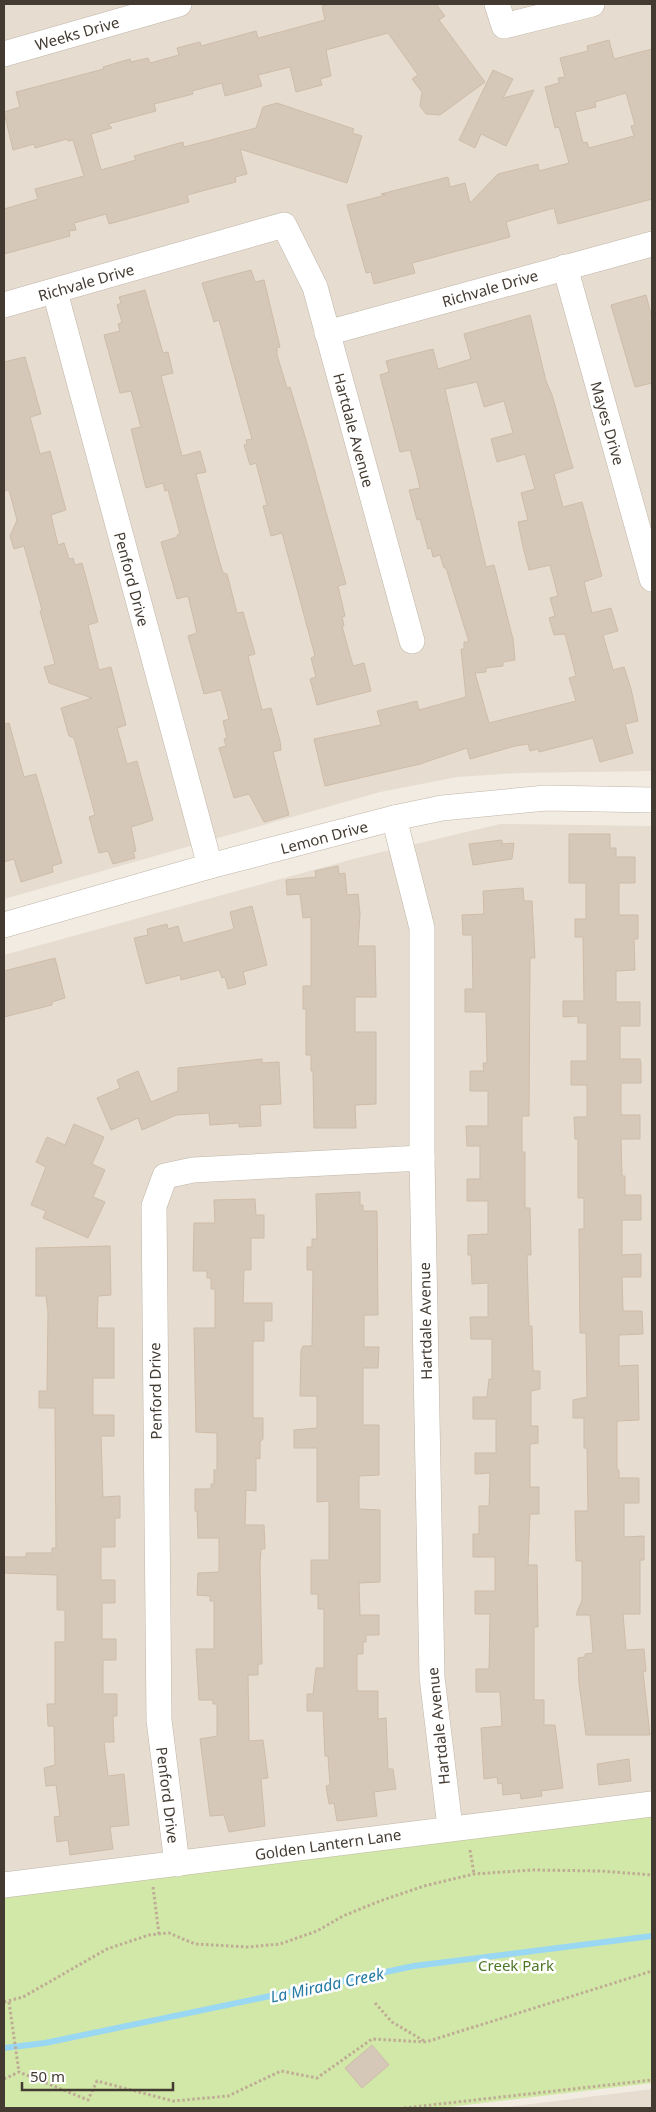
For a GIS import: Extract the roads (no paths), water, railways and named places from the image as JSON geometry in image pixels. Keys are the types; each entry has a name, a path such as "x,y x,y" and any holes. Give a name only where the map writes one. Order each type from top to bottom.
{"street":[{"name":"Weeks Drive","path":"4,54 179,4"},
{"path":"501,15 592,4"},
{"name":"Richvale Drive","path":"4,305 55,292 284,225"},
{"name":"Hartdale Avenue","path":"284,225 315,287 412,641"},
{"name":"Richvale Drive","path":"327,333 652,244"},
{"name":"Mayes Drive","path":"565,267 652,579"},
{"name":"Penford Drive","path":"55,292 210,866"},
{"name":"Lemon Drive","path":"4,925 210,866 394,818 442,808 546,798 652,800"},
{"name":"Hartdale Avenue","path":"394,818 422,928 422,1158 432,1677 450,1827"},
{"name":"Penford Drive","path":"177,1864 159,1720 154,1206 165,1176 193,1170 422,1158"},
{"name":"Golden Lantern Lane","path":"4,1884 177,1864 450,1827 652,1804"}],"waterway":[{"name":"La Mirada Creek","path":"4,2048 45,2043 414,1966 652,1936"}],"park label":[{"name":"Creek Park","path":"516,1965"}]}
